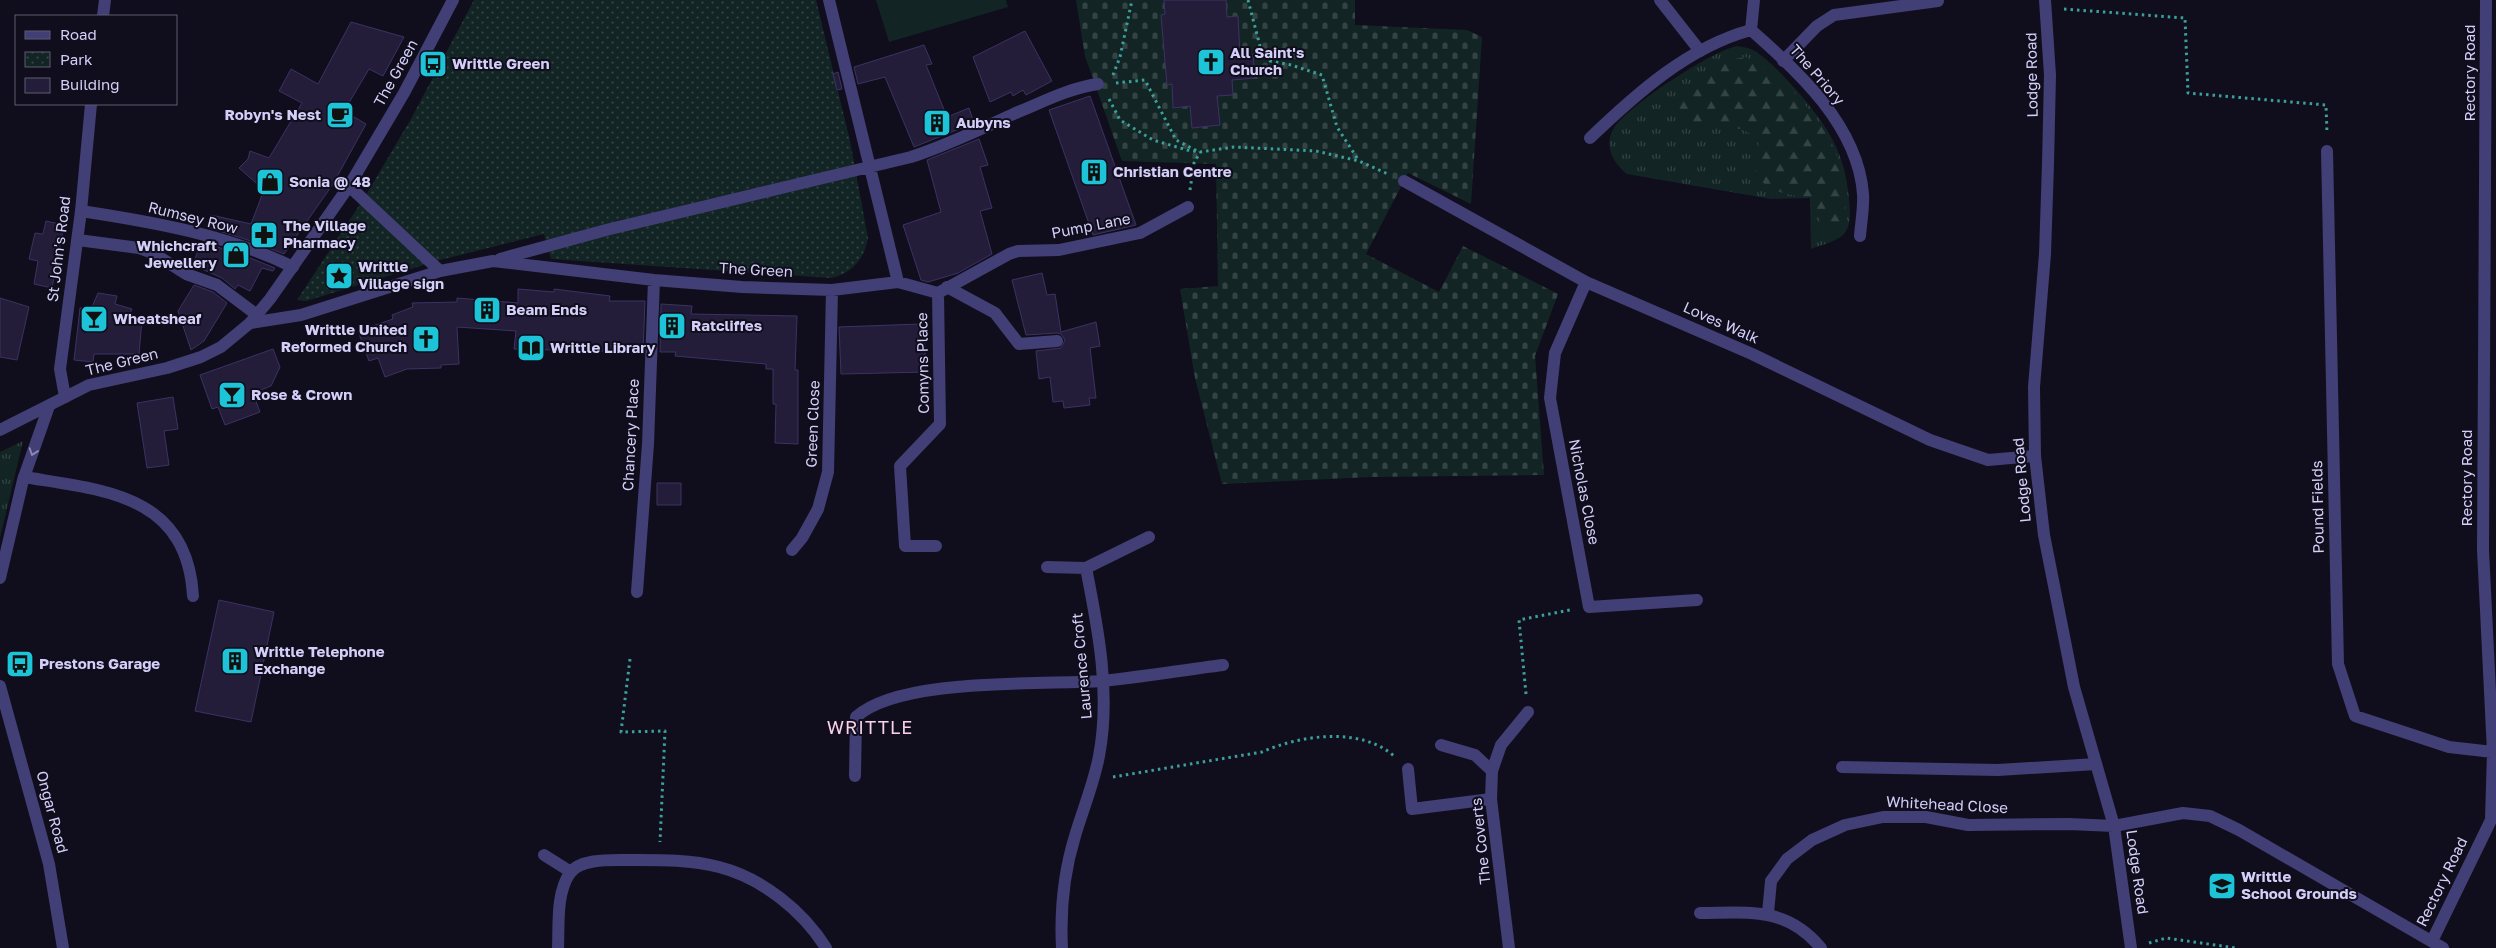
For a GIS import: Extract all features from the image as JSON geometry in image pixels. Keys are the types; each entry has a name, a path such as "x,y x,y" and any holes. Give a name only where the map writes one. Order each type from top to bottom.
{"street":[{"path":"103,15 105,0"},
{"name":"The Green","path":"0,430 89,386 167,368 201,357 221,347 254,319 293,268 349,186 404,93 453,0"},
{"path":"829,0 898,282"},
{"path":"1660,0 1700,51"},
{"path":"1590,138 1634,96 1700,51 1725,36 1750,30 1754,0"},
{"name":"Lodge Road","path":"2045,0 2050,76 2045,254 2034,388 2035,456 2046,545 2074,687 2114,826 2136,947"},
{"name":"Rectory Road","path":"2437,945 2491,820 2493,752 2484,550 2491,121 2486,0"},
{"path":"1783,60 1817,26 1834,15 1938,1"},
{"name":"The Priory","path":"1750,30 1819,97 1849,145 1857,167 1863,194 1860,236"},
{"name":"The Green","path":"254,319 301,315 440,271 493,260 939,148 1055,96 1080,87 1098,84"},
{"name":"St John's Road","path":"65,397 60,369 78,240 91,105"},
{"name":"Pound Fields","path":"2327,151 2338,664 2355,716 2449,747 2493,752"},
{"name":"Loves Walk","path":"1404,181 1586,282 1752,354 1930,440 1969,456 1988,460 2035,456"},
{"path":"349,186 440,271"},
{"name":"Pump Lane","path":"942,290 1009,254 1018,251 1059,250 1140,233 1188,206"},
{"name":"Rumsey Row","path":"81,211 183,230 271,256 293,268"},
{"path":"78,240 153,253 186,274 217,285 254,319"},
{"name":"The Green","path":"493,260 654,280 832,290 898,282"},
{"name":"Chancery Place","path":"637,592 648,444 654,280"},
{"name":"Comyns Place","path":"898,282 942,290 940,424 900,466 904,546 936,546"},
{"name":"Nicholas Close","path":"1586,282 1555,353 1550,398 1589,607"},
{"name":"Green Close","path":"792,550 802,538 818,509 828,472 832,290"},
{"path":"942,290 995,313 1019,344 1057,341"},
{"path":"0,578 24,478 49,406"},
{"path":"24,478 106,491 133,500 169,529 186,554 192,578 193,596"},
{"path":"1047,567 1086,568 1149,537"},
{"name":"Laurence Croft","path":"1062,948 1061,925 1064,883 1074,837 1099,757 1104,719 1098,632 1086,568"},
{"path":"1589,607 1697,600"},
{"path":"855,776 856,717 866,708 881,702 912,694 965,686 1102,681 1223,665"},
{"name":"Ongar Road","path":"0,686 49,864 63,948"},
{"name":"The Coverts","path":"1509,948 1491,800 1492,771 1500,745 1528,712"},
{"path":"1441,745 1475,756 1492,771"},
{"path":"1842,767 1998,770 2096,764"},
{"path":"1408,769 1412,809 1491,800"},
{"name":"Whitehead Close","path":"1768,913 1771,882 1787,859 1812,840 1845,825 1883,817 1926,817 1968,825 2069,824 2114,826 2183,813 2210,816 2437,945"},
{"path":"544,855 570,872"},
{"path":"558,948 559,915 563,890 570,872 585,864 604,860 660,860 719,867 761,885 787,904 815,931 826,948"},
{"path":"1700,913 1768,913 1790,922 1811,935 1821,948"}],"path":[{"path":"1132,0 1120,57 1110,83 1145,80 1153,92 1176,140 1200,152"},
{"path":"1248,0 1260,46 1270,61 1291,65 1322,75 1337,127 1359,161"},
{"path":"2062,9 2185,18 2188,93 2326,105 2327,151"},
{"path":"1098,84 1106,94 1120,120 1153,140 1200,152 1234,148 1276,148 1316,151 1359,161 1404,181"},
{"path":"1188,206 1194,163 1200,152"},
{"path":"1528,712 1519,620 1589,607"},
{"path":"630,659 621,732 665,731 660,860"},
{"path":"1092,780 1262,752 1280,744 1336,736 1369,741 1386,749 1408,769"},
{"path":"2136,947 2166,938 2236,948"}],"green space":[{"path":"474,0 816,0 850,141 868,238 860,259 846,273 831,278 551,259 544,234 440,260 306,301 297,300 366,195 412,117"},
{"path":"876,0 1006,0 1008,7 889,42"},
{"path":"1076,0 1355,0 1355,25 1467,30 1482,37 1471,204 1408,173 1366,254 1439,292 1463,246 1558,294 1535,356 1544,475 1372,477 1222,484 1195,378 1180,289 1218,286 1216,164 1122,161 1085,56"},
{"path":"1737,46 1755,51 1786,78 1825,127 1835,144 1845,175 1850,213 1846,231 1836,240 1811,249 1810,198 1771,199 1627,174 1614,159 1609,141 1614,128 1622,118 1652,94 1690,69 1708,58"},
{"path":"1746,57 1770,71 1794,92 1805,104 1830,140 1839,162 1844,187 1845,212 1841,234 1832,236 1826,231 1820,222 1814,202 1810,197 1774,190 1756,176 1758,139 1740,129 1701,124 1681,118 1679,105 1698,78 1723,63"},
{"path":"23,441 0,538 0,452"}],"building":[{"name":"All Saint's Church","path":"1164,0 1226,0 1227,17 1238,16 1240,55 1253,55 1255,78 1232,80 1233,95 1217,96 1220,125 1192,128 1190,106 1173,108 1172,84 1167,85 1161,15 1165,14"},
{"path":"351,22 404,37 383,76 369,69 344,111 366,124 333,184 284,254 206,227 211,215 251,224 264,190 239,168 248,159 250,151 269,158 302,103 279,91 291,69 318,84"},
{"path":"1025,31 1052,81 1026,95 1023,90 1013,96 1011,92 990,102 973,57"},
{"path":"924,45 932,64 926,65 947,117 969,108 974,123 914,147 885,77 858,84 854,67"},
{"path":"838,72 842,89 837,90 833,74"},
{"name":"Christian Centre","path":"1090,96 1136,225 1093,235 1049,110"},
{"path":"979,139 988,165 980,167 992,208 980,211 992,254 958,273 928,282 921,280 903,225 941,212 927,160"},
{"path":"46,221 64,225 52,288 34,284 38,261 29,259 35,233 43,234"},
{"path":"201,242 240,254 275,268 273,271 262,268 250,291 238,285 235,289 222,278 193,265"},
{"path":"1042,273 1047,295 1055,294 1061,332 1096,322 1100,346 1090,348 1096,398 1089,398 1090,405 1064,408 1063,401 1053,402 1050,377 1039,379 1036,351 1061,348 1065,340 1061,334 1057,333 1026,335 1012,280"},
{"path":"194,285 213,292 227,303 204,341 191,350 178,311"},
{"path":"518,289 554,292 554,289 610,296 609,301 645,301 643,352 514,349 516,331 457,327 459,364 441,365 441,368 407,369 385,377 378,358 369,361 358,331 393,319 392,315 413,307 412,303 457,302 457,298 518,303"},
{"path":"98,293 117,296 115,304 132,309 128,318 142,320 139,354 94,354 93,362 74,360 80,308 92,307"},
{"path":"0,298 29,307 17,360 0,357"},
{"path":"661,304 692,306 691,314 797,316 795,370 798,370 798,444 775,443 776,404 773,404 773,369 766,369 766,364 675,356 676,352 660,352"},
{"path":"920,324 920,328 924,327 926,372 841,374 839,327"},
{"name":"Rose & Crown","path":"273,349 280,367 271,386 253,393 260,412 225,425 218,407 212,409 200,375"},
{"path":"173,397 178,429 164,431 169,465 147,468 137,403"},
{"path":"657,483 681,483 681,505 657,505"},
{"name":"Writtle Telephone Exchange","path":"219,600 274,612 251,722 195,711"}],"place":[{"name":"All Saint's Church","path":"1211,62"},
{"name":"Writtle Green","path":"433,64"},
{"name":"Robyn's Nest","path":"340,115"},
{"name":"Aubyns","path":"937,123"},
{"name":"Christian Centre","path":"1094,172"},
{"name":"Sonia @ 48","path":"270,182"},
{"name":"The Village Pharmacy","path":"264,235"},
{"name":"Whichcraft Jewellery","path":"236,255"},
{"name":"Writtle Village sign","path":"339,276"},
{"name":"Beam Ends","path":"487,310"},
{"name":"Wheatsheaf","path":"94,319"},
{"name":"Ratcliffes","path":"672,326"},
{"name":"Writtle United Reformed Church","path":"426,339"},
{"name":"Writtle Library","path":"531,348"},
{"name":"Rose & Crown","path":"232,395"},
{"name":"Writtle Telephone Exchange","path":"235,661"},
{"name":"Prestons Garage","path":"20,664"},
{"name":"Writtle School Grounds","path":"2222,886"}],"district":[{"name":"WRITTLE","path":"870,728"}]}
